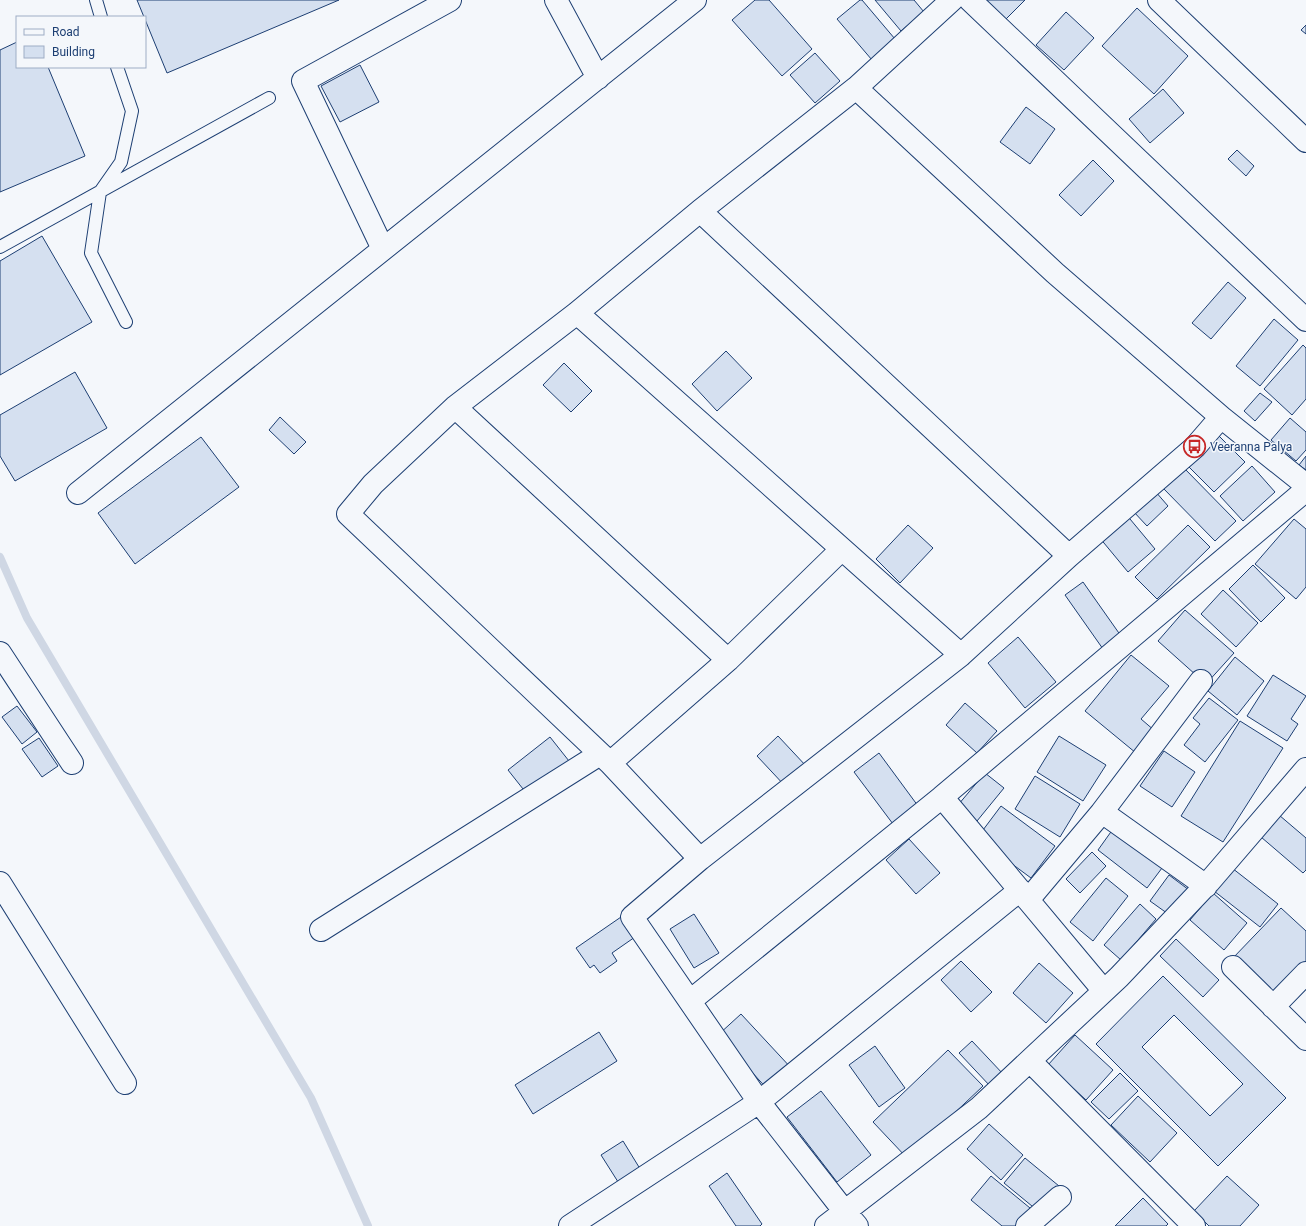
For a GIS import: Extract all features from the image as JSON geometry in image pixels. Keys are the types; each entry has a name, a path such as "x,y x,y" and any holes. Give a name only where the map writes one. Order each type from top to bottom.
{"street":[{"path":"383,249 303,81 450,0"},
{"path":"556,0 598,78"},
{"path":"78,493 696,0"},
{"path":"700,859 605,758 348,514 373,484 455,407 577,313 700,211 856,88 952,0"},
{"path":"970,0 1306,320"},
{"path":"1159,0 1304,138"},
{"path":"856,88 1055,273 1222,416 1306,485"},
{"path":"700,211 1069,556"},
{"path":"577,313 961,655"},
{"path":"455,407 728,660"},
{"path":"851,1219 759,1102 632,917 700,859 961,655 1069,556 1195,447 1222,416"},
{"path":"690,1001 942,798 1306,490"},
{"path":"321,930 605,758 728,660 842,550"},
{"path":"0,653 72,763"},
{"path":"570,1226 759,1102 1024,895 1102,812 1201,681"},
{"path":"826,1226 851,1219 979,1108 1030,1061 1104,990 1206,886 1306,769"},
{"path":"942,798 1104,990"},
{"path":"1102,812 1206,886"},
{"path":"1,887 125,1083"},
{"path":"1233,967 1306,1039"},
{"path":"1273,1006 1306,973"},
{"path":"1030,1061 1194,1226"},
{"path":"1028,1226 1060,1198"}],"lane":[{"path":"96,0 101,16"},
{"path":"117,68 132,111 121,162 100,192 91,253 126,322"},
{"path":"0,247 269,98"}],"building":[{"path":"137,0 339,0 167,73 146,22 146,16 144,16"},
{"path":"755,0 769,0 812,49 782,76 732,20"},
{"path":"860,0 862,0 895,39 872,60 837,19"},
{"path":"875,0 914,0 924,12 901,31"},
{"path":"985,0 1025,0 1005,20"},
{"path":"1137,8 1188,56 1154,94 1102,46"},
{"path":"1066,12 1094,38 1064,70 1036,45"},
{"path":"1306,25 1306,34 1301,30"},
{"path":"16,42 16,68 48,68 85,156 0,192 0,50"},
{"path":"815,53 840,81 815,103 790,75"},
{"path":"360,65 379,102 340,122 321,86"},
{"path":"1163,89 1184,113 1150,143 1129,119"},
{"path":"1026,107 1055,129 1030,164 1000,142"},
{"path":"1237,150 1254,166 1246,176 1228,159"},
{"path":"1093,160 1114,181 1081,216 1059,195"},
{"path":"42,236 92,322 0,375 0,261"},
{"path":"1228,282 1246,298 1211,339 1192,323"},
{"path":"1274,319 1298,340 1260,386 1236,366"},
{"path":"1303,345 1306,348 1306,399 1292,415 1264,389"},
{"path":"726,351 752,378 717,411 692,384"},
{"path":"564,363 592,391 571,412 543,385"},
{"path":"75,372 107,428 15,481 0,456 0,415"},
{"path":"1260,393 1272,402 1255,421 1244,411"},
{"path":"280,417 306,442 294,454 269,430"},
{"path":"1290,418 1306,432 1306,450 1296,461 1271,440"},
{"path":"1215,432 1245,462 1214,492 1185,463"},
{"path":"201,437 239,487 135,564 98,513"},
{"path":"1306,456 1306,470 1299,465"},
{"path":"1252,466 1275,492 1243,521 1220,496"},
{"path":"1183,467 1236,521 1215,541 1162,487"},
{"path":"1155,491 1168,506 1147,526 1133,511"},
{"path":"1125,513 1155,549 1128,572 1099,537"},
{"path":"1294,519 1306,529 1306,587 1296,599 1255,564"},
{"path":"908,525 933,548 900,583 876,559"},
{"path":"1188,525 1210,547 1157,599 1135,577"},
{"path":"1253,565 1285,598 1261,622 1229,589"},
{"path":"1083,582 1121,636 1103,649 1065,595"},
{"path":"1223,590 1258,623 1236,647 1201,614"},
{"path":"1185,610 1234,653 1206,684 1158,641"},
{"path":"1018,637 1056,682 1025,708 988,663"},
{"path":"1131,655 1169,686 1141,719 1155,731 1136,753 1085,711"},
{"path":"1235,657 1264,681 1237,715 1208,691"},
{"path":"1273,675 1306,696 1291,719 1298,724 1287,741 1247,716"},
{"path":"1209,698 1238,720 1205,762 1184,745 1200,724 1193,718"},
{"path":"965,703 997,731 977,753 946,725"},
{"path":"17,706 37,732 22,744 2,717"},
{"path":"1240,721 1283,748 1223,842 1181,816"},
{"path":"778,736 807,767 786,787 757,756"},
{"path":"1059,736 1106,765 1083,801 1037,772"},
{"path":"550,737 569,761 527,794 508,770"},
{"path":"39,738 58,766 42,777 22,749"},
{"path":"1164,751 1195,772 1172,807 1140,786"},
{"path":"879,753 921,810 896,828 854,772"},
{"path":"985,773 1004,788 977,821 958,805"},
{"path":"1035,776 1080,804 1060,837 1015,809"},
{"path":"1001,806 1055,846 1031,878 977,838"},
{"path":"1279,815 1306,838 1306,870 1303,873 1261,837"},
{"path":"1113,829 1162,868 1147,888 1098,850"},
{"path":"909,839 940,873 916,894 886,860"},
{"path":"1092,852 1106,866 1080,893 1066,879"},
{"path":"1232,868 1278,904 1260,927 1214,891"},
{"path":"1169,875 1189,890 1171,916 1150,901"},
{"path":"1106,878 1128,896 1093,941 1070,922"},
{"path":"1213,893 1247,923 1224,950 1190,920"},
{"path":"1140,904 1156,919 1121,960 1104,945"},
{"path":"1281,908 1306,931 1306,964 1273,998 1232,959"},
{"path":"694,914 719,953 694,968 670,929"},
{"path":"621,917 635,937 612,953 617,961 600,973 594,965 590,968 576,948"},
{"path":"1176,939 1219,980 1203,997 1160,956"},
{"path":"961,961 992,992 971,1012 941,980"},
{"path":"1039,963 1073,993 1046,1023 1013,993"},
{"path":"1163,976 1286,1098 1218,1166 1096,1044","holes":["1174,1015 1243,1084 1210,1116 1142,1047"]},
{"path":"741,1014 793,1070 770,1092 718,1035"},
{"path":"599,1032 617,1061 533,1114 515,1085"},
{"path":"1075,1035 1113,1070 1086,1100 1048,1065"},
{"path":"972,1041 1004,1075 991,1087 959,1053"},
{"path":"875,1046 905,1088 879,1107 849,1065"},
{"path":"948,1050 983,1086 907,1158 873,1122"},
{"path":"1120,1073 1138,1091 1109,1119 1091,1102"},
{"path":"821,1091 871,1155 837,1182 787,1117"},
{"path":"1138,1096 1177,1133 1150,1162 1111,1125"},
{"path":"989,1124 1023,1155 1001,1180 967,1149"},
{"path":"623,1141 642,1172 620,1185 601,1155"},
{"path":"1025,1158 1059,1186 1038,1211 1004,1183"},
{"path":"727,1173 762,1224 760,1226 736,1226 709,1186"},
{"path":"991,1176 1030,1208 1016,1226 1002,1226 971,1200"},
{"path":"1227,1176 1259,1205 1240,1226 1209,1226 1194,1211"},
{"path":"1143,1198 1168,1224 1166,1226 1115,1226"}],"waterway":[{"path":"0,557 27,618 311,1098 368,1226"}],"place":[{"name":"Veeranna Palya","path":"1195,447"}]}
